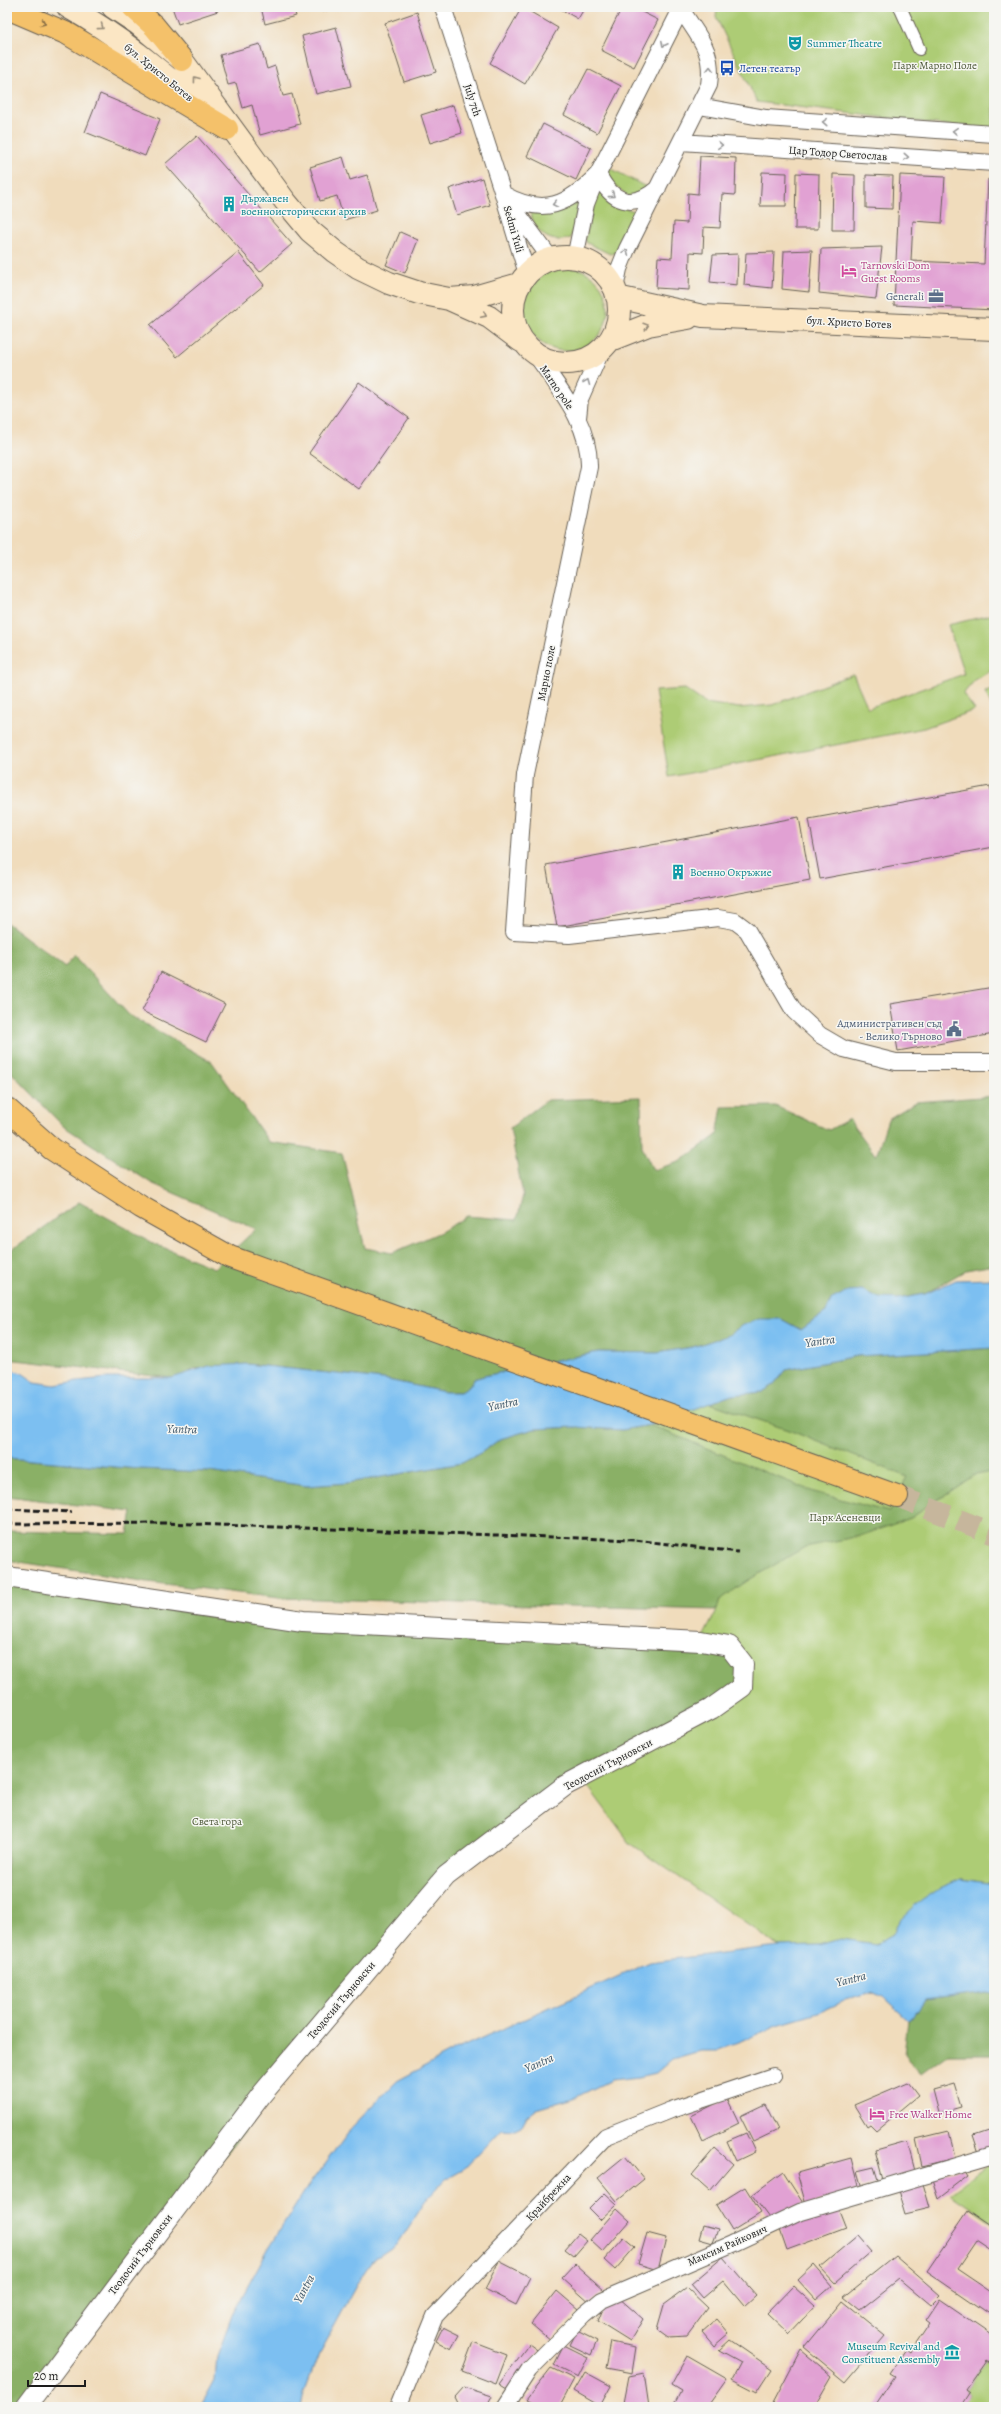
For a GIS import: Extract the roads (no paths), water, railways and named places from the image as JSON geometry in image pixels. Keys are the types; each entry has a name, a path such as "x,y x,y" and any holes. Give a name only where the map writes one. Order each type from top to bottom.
{"main road":[{"name":"бул. Христо Ботев","path":"68,7 96,23 154,65 244,144"},
{"name":"бул. Христо Ботев","path":"113,7 137,23 182,60 310,232 358,268 389,283 419,293 449,299 489,317 529,348"},
{"path":"133,7 154,26 182,60"},
{"path":"7,8 68,34 227,129"},
{"path":"575,258 599,268 616,293 619,312 616,327 606,345 590,359 566,364 551,362 529,348 515,328 512,313 514,298 523,279 538,264 551,259 575,258"},
{"name":"бул. Христо Ботев","path":"449,299 474,297 523,279"},
{"name":"бул. Христо Ботев","path":"616,293 703,316"},
{"name":"бул. Христо Ботев","path":"606,345 648,325 703,316 994,329"},
{"path":"7,1109 52,1149 141,1207 230,1257 897,1496"}],"street":[{"name":"July 7th","path":"443,7 504,194"},
{"path":"900,7 919,49"},
{"path":"616,293 619,269 627,249 709,85 711,69 709,54 682,8"},
{"path":"575,258 586,204 598,174 682,8"},
{"path":"699,106 766,118 994,134"},
{"name":"Цар Тодор Светослав","path":"681,142 994,163"},
{"path":"504,194 529,204 561,203 579,194 598,174"},
{"path":"598,174 606,190 621,200 638,200 659,187"},
{"name":"Sedmi Yuli","path":"504,194 551,259"},
{"name":"Sedmi Yuli","path":"504,194 523,279"},
{"name":"Marno pole","path":"578,418 580,399 606,345"},
{"name":"Marno pole","path":"529,348 578,418"},
{"name":"Марно поле","path":"578,418 588,445 589,467 525,775 514,932 569,935 718,918 735,921 747,930 794,1010 820,1035 844,1049 896,1062 994,1062"},
{"name":"Теодосий Търновски","path":"7,1577 303,1621 701,1641 729,1646 743,1664 742,1687 711,1709 566,1785 446,1876 262,2094 26,2407"},
{"name":"Крайбрежна","path":"398,2407 435,2316 606,2136 671,2110 773,2076"},
{"name":"Максим Райкович","path":"505,2407 529,2370 585,2314 602,2300 732,2244 800,2212 994,2155"}],"water":[{"name":"Yantra","path":"994,1279 994,1348 857,1356 786,1370 774,1385 762,1392 732,1395 650,1425 622,1430 575,1427 534,1429 500,1439 482,1452 462,1463 347,1483 307,1486 209,1472 139,1469 7,1458 7,1369 22,1373 35,1382 55,1385 106,1378 172,1378 209,1366 247,1364 383,1379 445,1392 461,1392 469,1387 474,1379 484,1376 598,1352 657,1353 693,1347 729,1335 741,1326 759,1319 781,1319 801,1330 826,1312 832,1299 848,1291 862,1290 879,1298 898,1299 925,1294 956,1280"},
{"name":"Yantra","path":"961,1879 994,1884 994,1993 986,1992 925,2000 914,2016 908,2020 883,1997 872,1992 853,1997 818,2013 774,2026 743,2041 717,2051 700,2051 672,2059 656,2073 639,2077 611,2080 574,2098 536,2109 527,2116 521,2127 515,2130 501,2129 463,2170 445,2180 427,2199 397,2245 373,2261 357,2284 319,2353 303,2396 301,2407 198,2407 203,2402 215,2380 217,2357 232,2315 268,2249 308,2186 352,2127 397,2081 455,2050 650,1962 778,1946 820,1945 841,1939 876,1944 893,1934 899,1920 915,1905 942,1887"}],"tunnel":[{"path":"897,1496 994,1534"}],"railway":[{"path":"7,1509 72,1512"},
{"path":"7,1524 164,1523 634,1540 738,1552"}],"place":[{"name":"Summer Theatre","path":"795,43"},
{"name":"Летен театър","path":"727,68"},
{"name":"Държавен военноисторически архив","path":"229,204"},
{"name":"Tarnovski Dom Guest Rooms","path":"849,271"},
{"name":"Generali","path":"936,296"},
{"name":"Военно Окръжие","path":"678,872"},
{"name":"Административен съд - Велико Търново","path":"954,1029"},
{"name":"Free Walker Home","path":"877,2114"},
{"name":"Museum Revival and Constituent Assembly","path":"952,2352"}],"park label":[{"name":"Парк Марно Поле","path":"935,65"},
{"name":"Парк Асеневци","path":"845,1517"},
{"name":"Света гора","path":"217,1821"}]}
